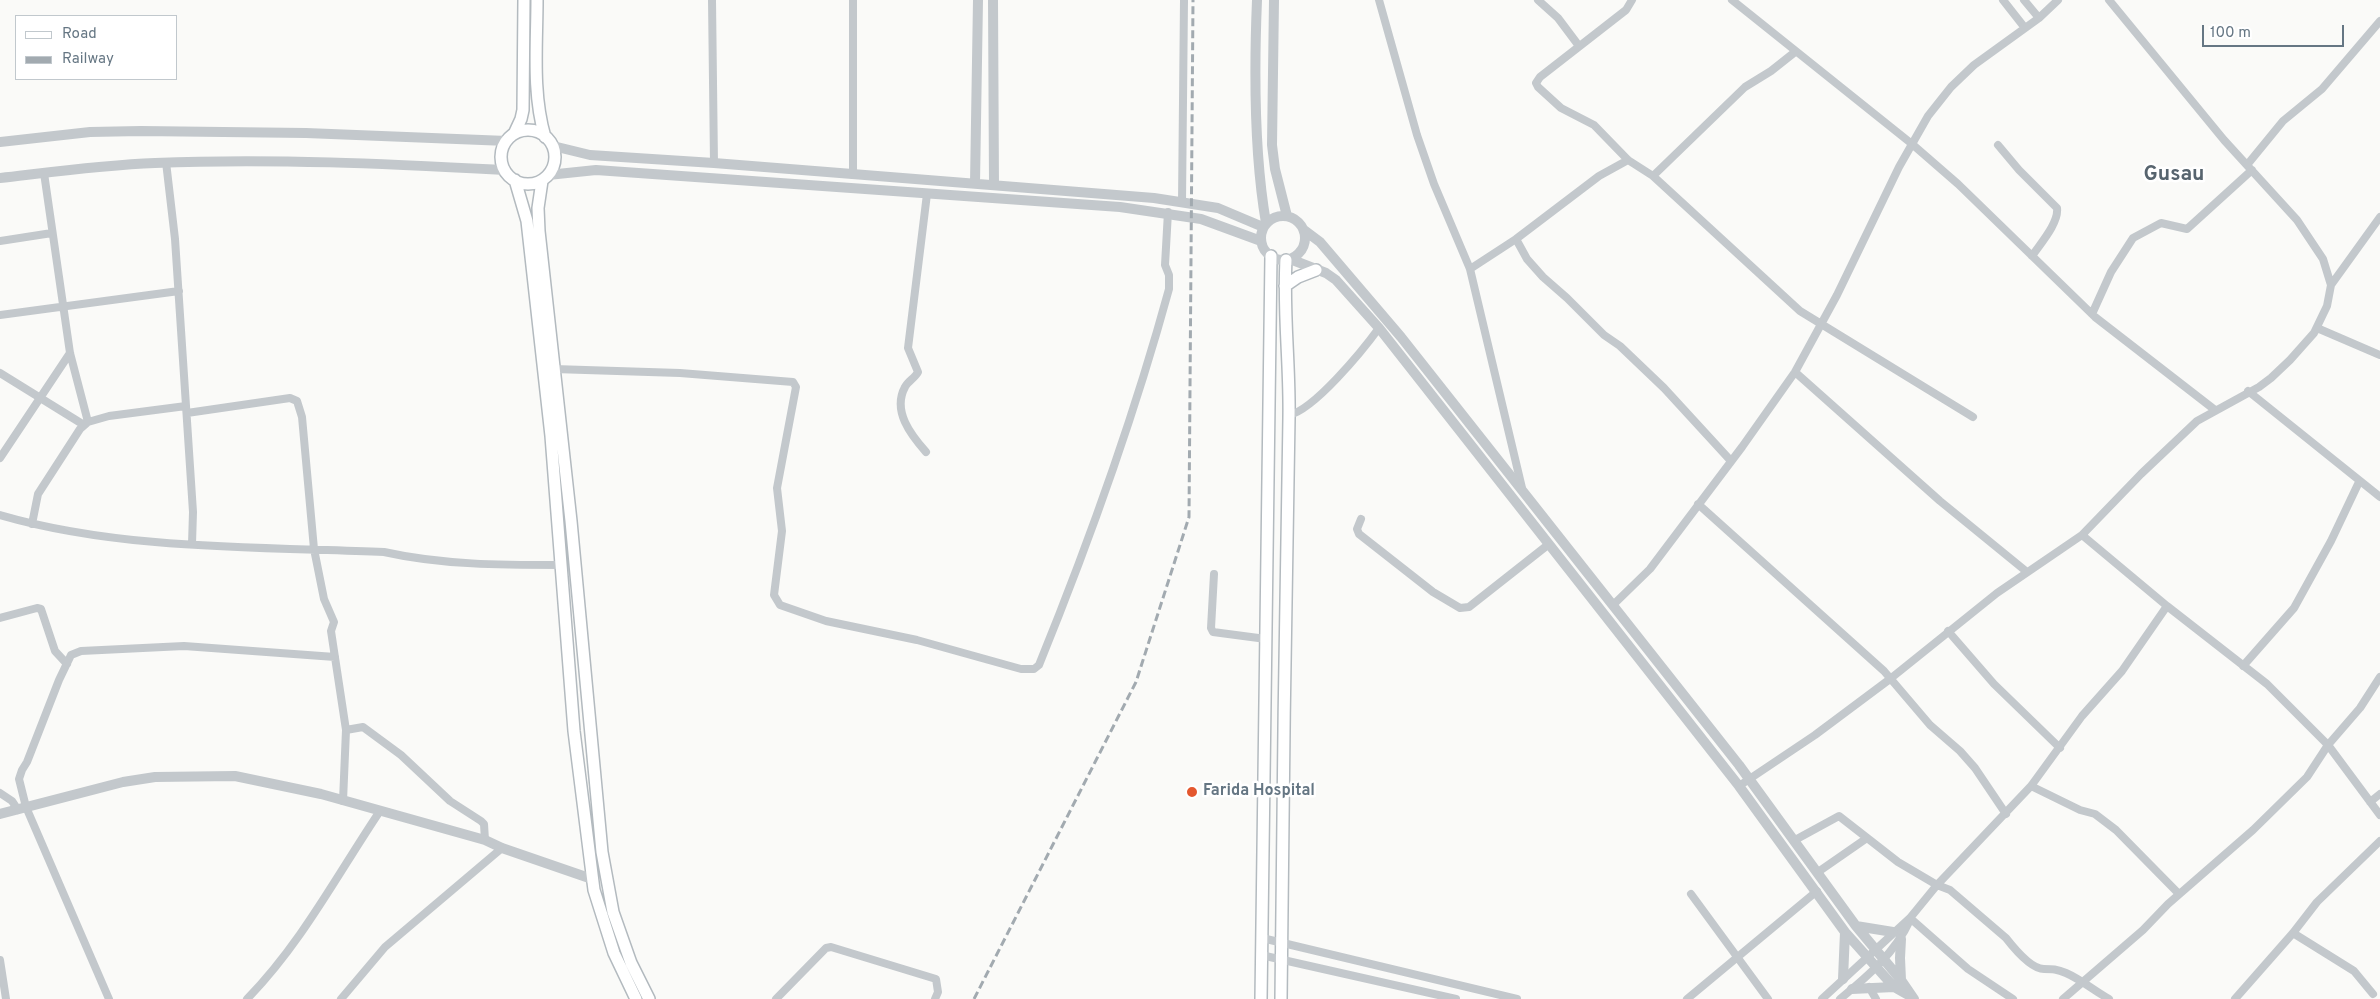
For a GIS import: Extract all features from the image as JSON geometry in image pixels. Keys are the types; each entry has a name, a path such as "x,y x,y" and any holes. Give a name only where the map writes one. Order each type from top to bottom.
{"main road":[{"path":"524,0 522,119 502,150 502,160 505,170 515,180 528,184 545,178"},
{"path":"537,0 537,90 539,117 545,137 553,146 554,164 545,178 538,208 539,231 595,760 602,852 613,912 632,963 649,999"},
{"path":"511,138 530,131 545,137"},
{"path":"515,180 527,221 551,436 574,731 592,879 601,917 614,953 636,999"},
{"path":"1261,999 1271,256"},
{"path":"1281,999 1285,581 1289,415 1285,286 1288,259"},
{"path":"1285,286 1298,277 1316,270"}],"street":[{"path":"712,0 714,163"},
{"path":"853,0 853,175"},
{"path":"975,183 978,0"},
{"path":"993,0 994,185"},
{"path":"1182,202 1184,0"},
{"path":"1257,0 1260,187 1265,225 1261,241 1264,250 1271,256 1288,259 1326,273 1336,280 1379,328 1739,786 1845,932 1871,953 1884,959 1898,983"},
{"path":"1274,0 1272,144 1275,169 1287,216"},
{"path":"1379,0 1420,143 1434,184 1470,269 1522,488"},
{"path":"1538,0 1558,18 1579,46"},
{"path":"1632,0 1626,10 1540,77 1536,85 1560,108 1594,125 1628,160 1653,176 1800,311 1973,417"},
{"path":"2003,0 2025,28"},
{"path":"2024,0 2039,18"},
{"path":"1613,605 1650,569 1795,372 1928,116 1951,87 1974,65 2039,18 2058,0"},
{"path":"1739,786 1815,734 1890,679 1948,631 2082,534 2170,445 2197,421 2248,391 2259,387 2290,360 2317,328 2328,306 2331,285 2323,259 2310,238 2109,0"},
{"path":"1736,1 1795,52 1912,144 1958,184 2092,314 2215,410"},
{"path":"2092,314 2111,272 2133,238 2160,223 2187,229 2249,168 2283,121 2322,89 2380,21"},
{"path":"1653,176 1745,87 1771,72 1795,52"},
{"path":"0,142 90,132 141,131 511,138"},
{"path":"1998,145 2019,170 2057,208 2058,213 2054,221 2032,256"},
{"path":"553,146 590,155 975,183 1182,202 1218,208 1265,225"},
{"path":"1470,269 1516,239 1599,176 1628,160"},
{"path":"166,162 179,291 193,517 192,544"},
{"path":"0,178 102,166 166,162 380,164 505,170"},
{"path":"545,178 596,170 1120,207 1168,212 1201,219 1261,241"},
{"path":"44,173 62,307 86,424"},
{"path":"926,452 908,431 902,414 902,398 905,388 918,372 908,348 927,194"},
{"path":"554,369 680,374 794,382 796,387 777,488 782,530 774,595 780,606 826,621 917,640 1021,669 1034,669 1039,665 1083,558 1147,371 1169,289 1169,275 1165,264 1168,212"},
{"path":"1265,225 1280,216 1294,218 1304,230 1320,242 1395,330 1750,778 1856,926 1871,953 1876,967 1898,983 1914,998"},
{"path":"2331,285 2380,217"},
{"path":"1288,259 1298,254 1303,247 1304,230"},
{"path":"0,241 52,233"},
{"path":"1516,239 1527,259 1544,277 1604,335 1620,346 1664,388 1731,461"},
{"path":"0,315 179,291"},
{"path":"1289,415 1300,411 1316,399 1379,328"},
{"path":"2317,328 2380,355"},
{"path":"0,458 70,353"},
{"path":"1795,372 1940,501 2027,572"},
{"path":"0,373 39,399 86,424"},
{"path":"2248,391 2380,497"},
{"path":"32,524 38,494 80,429 86,424 109,416 186,410 290,398 297,401 302,417 314,549 324,600 334,622 331,631 346,730 343,801"},
{"path":"2243,666 2294,608 2332,541 2359,482"},
{"path":"1698,504 1802,600 1864,653 1890,679 1930,725 1960,751 2006,814"},
{"path":"0,515 32,524 166,544 384,552 410,558 471,564 561,564"},
{"path":"1361,518 1357,529 1359,534 1433,592 1460,608 1469,606 1548,544"},
{"path":"2082,534 2167,606 2267,684 2328,745 2380,814"},
{"path":"1214,574 1211,628 1213,632 1266,640"},
{"path":"1822,999 1910,918 1937,885 2032,786 2082,716 2122,671 2167,606"},
{"path":"0,618 41,609 55,651 66,664"},
{"path":"1948,631 1994,684 2060,748"},
{"path":"109,999 22,808 20,779 22,770 27,762 70,655 80,651 184,646 335,657"},
{"path":"2063,999 2143,930 2179,894 2252,830 2307,777 2328,745 2360,708 2380,676"},
{"path":"346,730 362,727 401,755 450,801 482,821 484,824 485,840"},
{"path":"0,814 124,782 155,777 235,776 278,784 485,840 502,848 592,879"},
{"path":"2032,786 2080,810 2095,814 2116,830 2179,894"},
{"path":"0,793 22,808"},
{"path":"2370,802 2380,794"},
{"path":"247,999 263,982 308,925 380,812"},
{"path":"1795,840 1839,816 1898,862 1937,885 1950,890 2006,938 2012,947 2034,966 2059,970 2109,999"},
{"path":"1818,872 1867,838"},
{"path":"2235,999 2293,933 2317,902 2380,841"},
{"path":"341,999 385,946 502,848"},
{"path":"1687,999 1817,891"},
{"path":"1691,894 1736,958 1768,999"},
{"path":"1840,999 1884,959 1901,939 1910,918"},
{"path":"1910,918 1968,969 2012,999"},
{"path":"1856,926 1893,932"},
{"path":"1843,979 1845,932"},
{"path":"2293,933 2354,971 2373,994"},
{"path":"1262,938 1518,999"},
{"path":"1898,983 1901,939"},
{"path":"776,999 826,948 831,947 936,980 938,992 935,999"},
{"path":"1262,955 1456,999"},
{"path":"0,960 6,999"},
{"path":"1852,989 1898,983"},
{"path":"1869,987 1876,999"}],"railway":[{"path":"974,999 1136,682 1189,517 1193,0"}],"place":[{"name":"Farida Hospital","path":"1192,792"}],"district":[{"name":"Gusau","path":"2174,176"}]}
